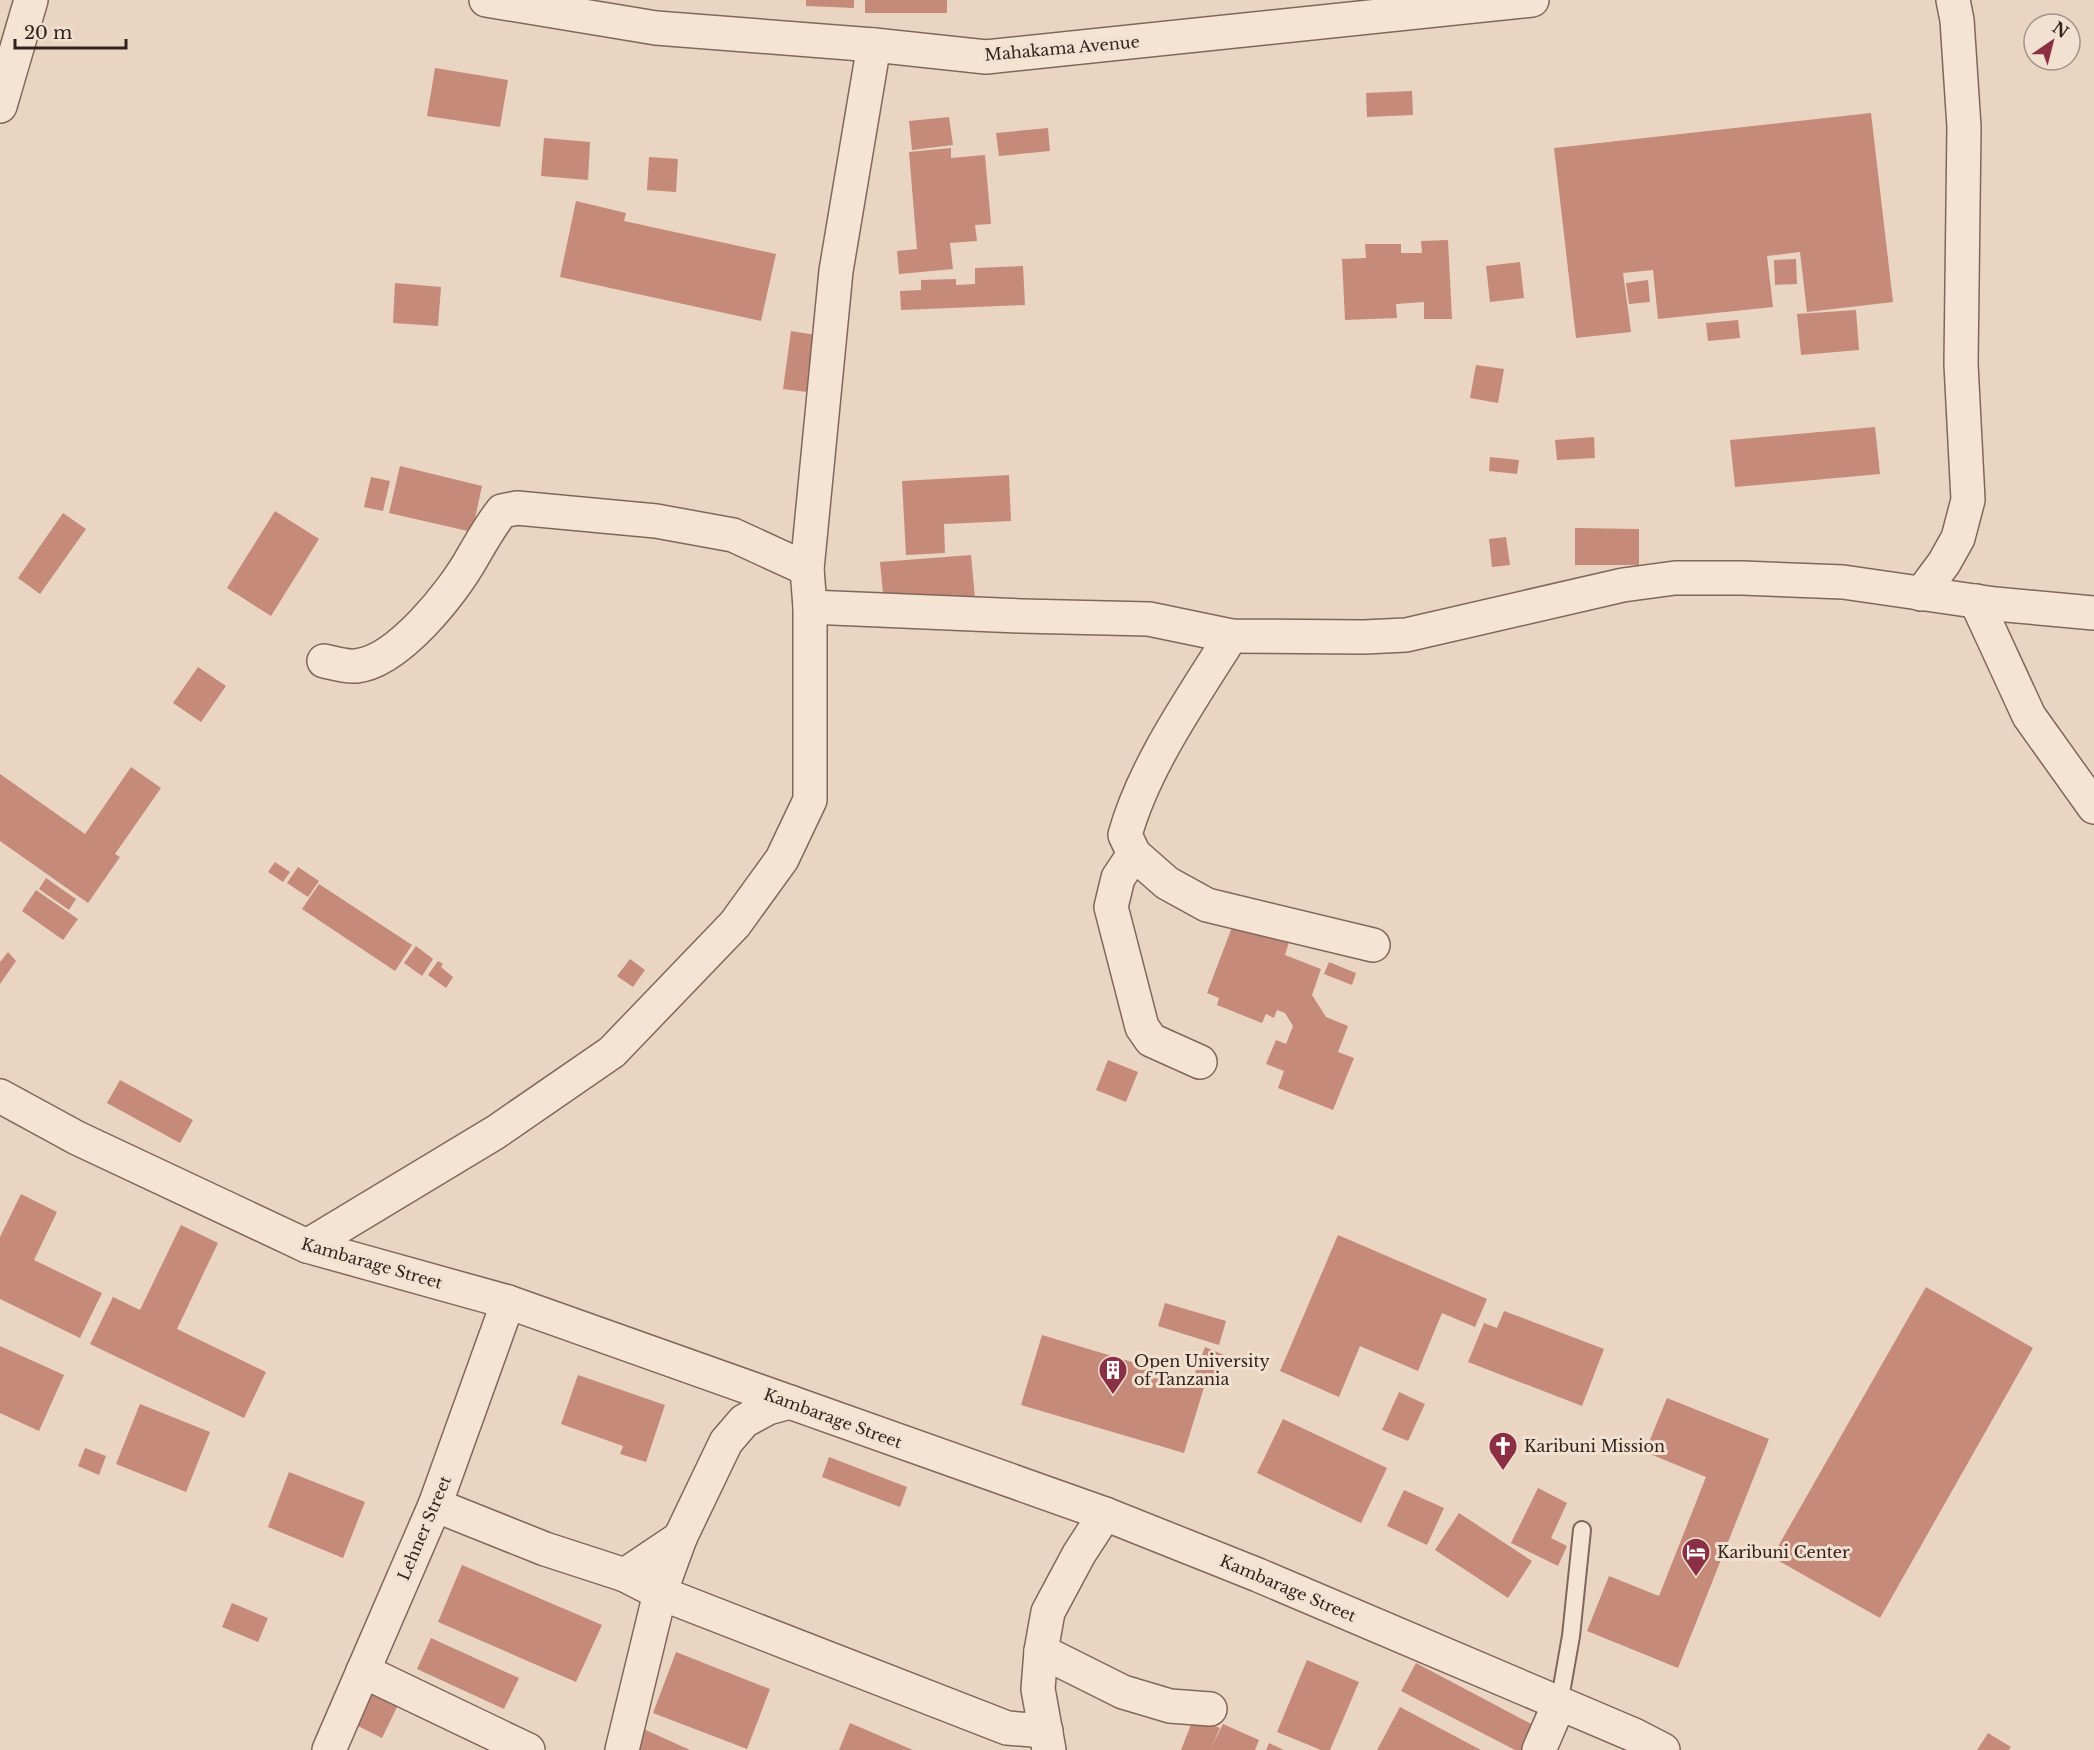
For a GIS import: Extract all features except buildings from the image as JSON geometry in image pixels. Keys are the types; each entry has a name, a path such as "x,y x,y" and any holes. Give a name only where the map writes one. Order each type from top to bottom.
{"street":[{"path":"0,106 31,0"},
{"name":"Mahakama Avenue","path":"486,0 656,28 874,45 987,57 1532,0"},
{"path":"1921,594 1958,538 1968,500 1961,364 1964,127 1957,20 1953,0"},
{"path":"307,1246 496,1132 612,1052 735,924 782,860 810,800 810,607 807,569 836,271 874,45"},
{"path":"324,661 355,666 378,660 395,647 422,623 449,591 472,558 480,540 502,511 517,508 656,521 733,535 807,569"},
{"path":"810,607 1149,619 1231,636 1364,638 1406,635 1623,585 1675,578 1742,578 1843,582 1976,601 2094,613"},
{"path":"1976,601 2029,716 2094,807"},
{"path":"1231,636 1176,725 1131,812 1125,835 1134,854 1167,883 1207,905 1373,945"},
{"path":"1134,854 1118,878 1112,907 1142,1027 1151,1040 1200,1062"},
{"name":"Kambarage Street","path":"0,1096 77,1138 307,1246 508,1302 1105,1514 1258,1575 1663,1750"},
{"name":"Lehner Street","path":"328,1750 435,1505 508,1302"},
{"path":"622,1750 660,1593 680,1538 726,1442 744,1421 768,1408 790,1402"},
{"path":"435,1505 545,1549 626,1575 660,1593 1007,1728 1047,1740 1038,1689 1041,1651 1048,1612 1079,1554 1105,1514"},
{"path":"626,1575 680,1538"},
{"path":"1041,1651 1123,1692 1170,1706 1210,1710"},
{"path":"363,1671 528,1750"},
{"path":"1539,1750 1560,1704"}],"lane":[{"path":"1560,1704 1571,1636 1582,1530"}],"place":[{"name":"Open University of Tanzania","path":"1113,1396"},
{"name":"Karibuni Mission","path":"1503,1472"},
{"name":"Karibuni Center","path":"1696,1578"}]}
